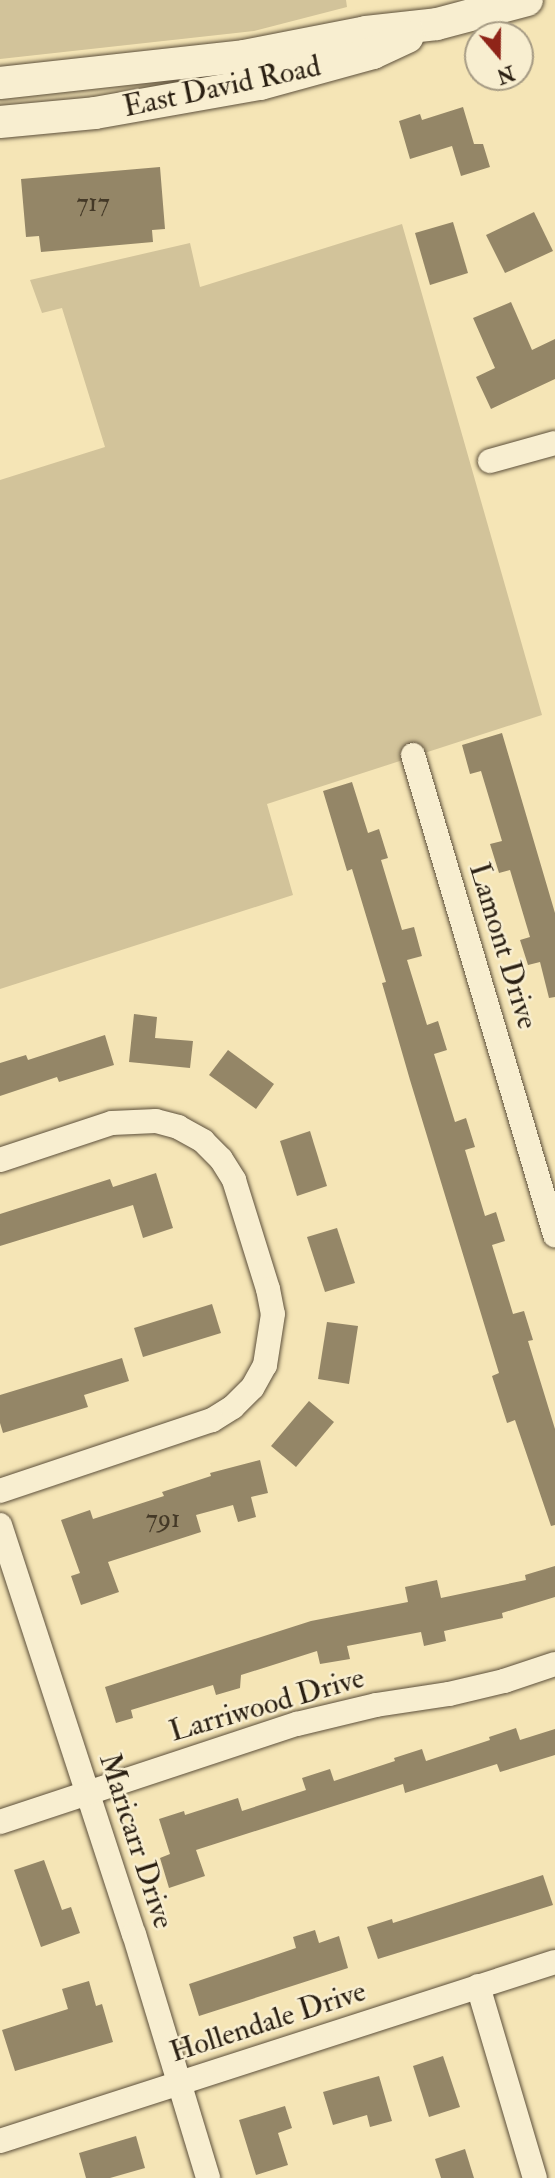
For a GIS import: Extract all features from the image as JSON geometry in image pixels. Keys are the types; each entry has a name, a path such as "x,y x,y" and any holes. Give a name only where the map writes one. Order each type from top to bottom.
{"street":[{"name":"East David Road","path":"0,83 244,56 366,32 437,24 527,0"},
{"name":"East David Road","path":"0,122 96,113 260,84 373,53 437,24"},
{"path":"490,460 555,443"},
{"name":"Lamont Drive","path":"413,755 555,1235"},
{"path":"0,1160 112,1123 156,1121 178,1127 203,1142 221,1159 234,1180 268,1289 272,1314 271,1337 265,1365 251,1388 233,1406 212,1420 0,1491"},
{"name":"Maricarr Drive","path":"0,1525 181,2084 208,2178"},
{"name":"Larriwood Drive","path":"0,1822 297,1724 376,1705 460,1691 555,1664"},
{"name":"Hollendale Drive","path":"0,2141 555,1962"},
{"path":"478,1986 535,2178"}],"shaded area":[{"path":"0,0 346,0 347,7 254,31 0,59"},
{"path":"402,224 542,715 267,804 293,895 0,989 0,480 105,447 62,308 42,313 30,280 190,243 200,287"}],"building":[{"path":"463,107 474,144 483,144 490,167 461,176 452,146 410,159 399,121 420,114 422,120"},
{"path":"160,167 165,229 152,230 153,242 41,252 39,236 26,237 21,179"},
{"path":"534,212 553,251 505,273 486,235"},
{"path":"453,222 468,273 430,285 415,233"},
{"path":"511,302 532,350 555,339 555,379 491,409 476,377 495,368 473,318"},
{"path":"502,733 555,913 555,997 549,998 540,962 528,965 520,940 530,937 510,870 499,873 490,844 502,841 481,771 470,774 462,745"},
{"path":"352,782 368,833 379,829 388,858 381,860 402,930 414,927 422,956 407,960 427,1025 438,1021 447,1050 434,1054 455,1122 466,1118 475,1147 465,1150 485,1216 496,1212 505,1241 492,1245 513,1314 524,1311 533,1340 528,1341 555,1429 555,1525 551,1526 515,1420 507,1423 492,1376 499,1373 410,1080 382,983 386,982 352,869 347,871 323,791"},
{"path":"134,1014 157,1017 155,1038 193,1041 190,1068 129,1062"},
{"path":"105,1035 114,1065 59,1082 57,1077 0,1096 0,1063 26,1055 28,1060"},
{"path":"228,1050 274,1084 256,1109 209,1075"},
{"path":"310,1131 327,1186 297,1196 280,1141"},
{"path":"156,1173 173,1228 143,1238 133,1205 0,1246 0,1214 110,1179 113,1187"},
{"path":"337,1228 355,1283 325,1292 307,1237"},
{"path":"212,1304 221,1333 143,1357 134,1328"},
{"path":"327,1322 358,1326 349,1384 318,1379"},
{"path":"122,1358 129,1381 84,1395 88,1407 3,1433 0,1423 0,1395"},
{"path":"309,1401 334,1422 296,1467 271,1446"},
{"path":"260,1460 268,1493 251,1497 256,1517 238,1522 233,1505 196,1515 201,1532 108,1562 119,1592 81,1605 71,1576 80,1573 61,1520 90,1510 93,1519 164,1496 162,1492 211,1476 210,1473"},
{"path":"555,1566 555,1597 502,1613 503,1618 444,1631 446,1641 424,1646 421,1632 347,1646 350,1659 320,1664 317,1651 241,1675 240,1688 216,1695 213,1685 131,1710 133,1718 116,1723 105,1687 311,1621 408,1602 405,1587 437,1580 441,1598 526,1580 525,1575"},
{"path":"516,1728 520,1740 555,1729 555,1755 500,1772 497,1764 405,1793 403,1784 196,1850 205,1876 169,1888 160,1858 170,1854 159,1819 184,1811 185,1815 238,1798 242,1811 306,1790 302,1778 330,1769 334,1781 422,1749 426,1761 490,1740 489,1737"},
{"path":"44,1860 62,1910 71,1907 80,1933 41,1947 14,1870"},
{"path":"543,1875 553,1905 378,1959 367,1927 392,1919 393,1923"},
{"path":"315,1930 319,1943 339,1936 348,1968 199,2016 189,1984 296,1948 293,1937"},
{"path":"89,1981 96,2006 102,2004 113,2042 15,2071 2,2030 68,2009 62,1989"},
{"path":"443,2056 460,2107 429,2117 413,2066"},
{"path":"379,2076 392,2121 370,2127 367,2115 333,2125 323,2092"},
{"path":"285,2106 292,2128 278,2133 288,2165 256,2175 239,2120"},
{"path":"136,2136 145,2168 110,2178 86,2178 79,2153"},
{"path":"465,2149 474,2178 441,2178 435,2159"}]}
